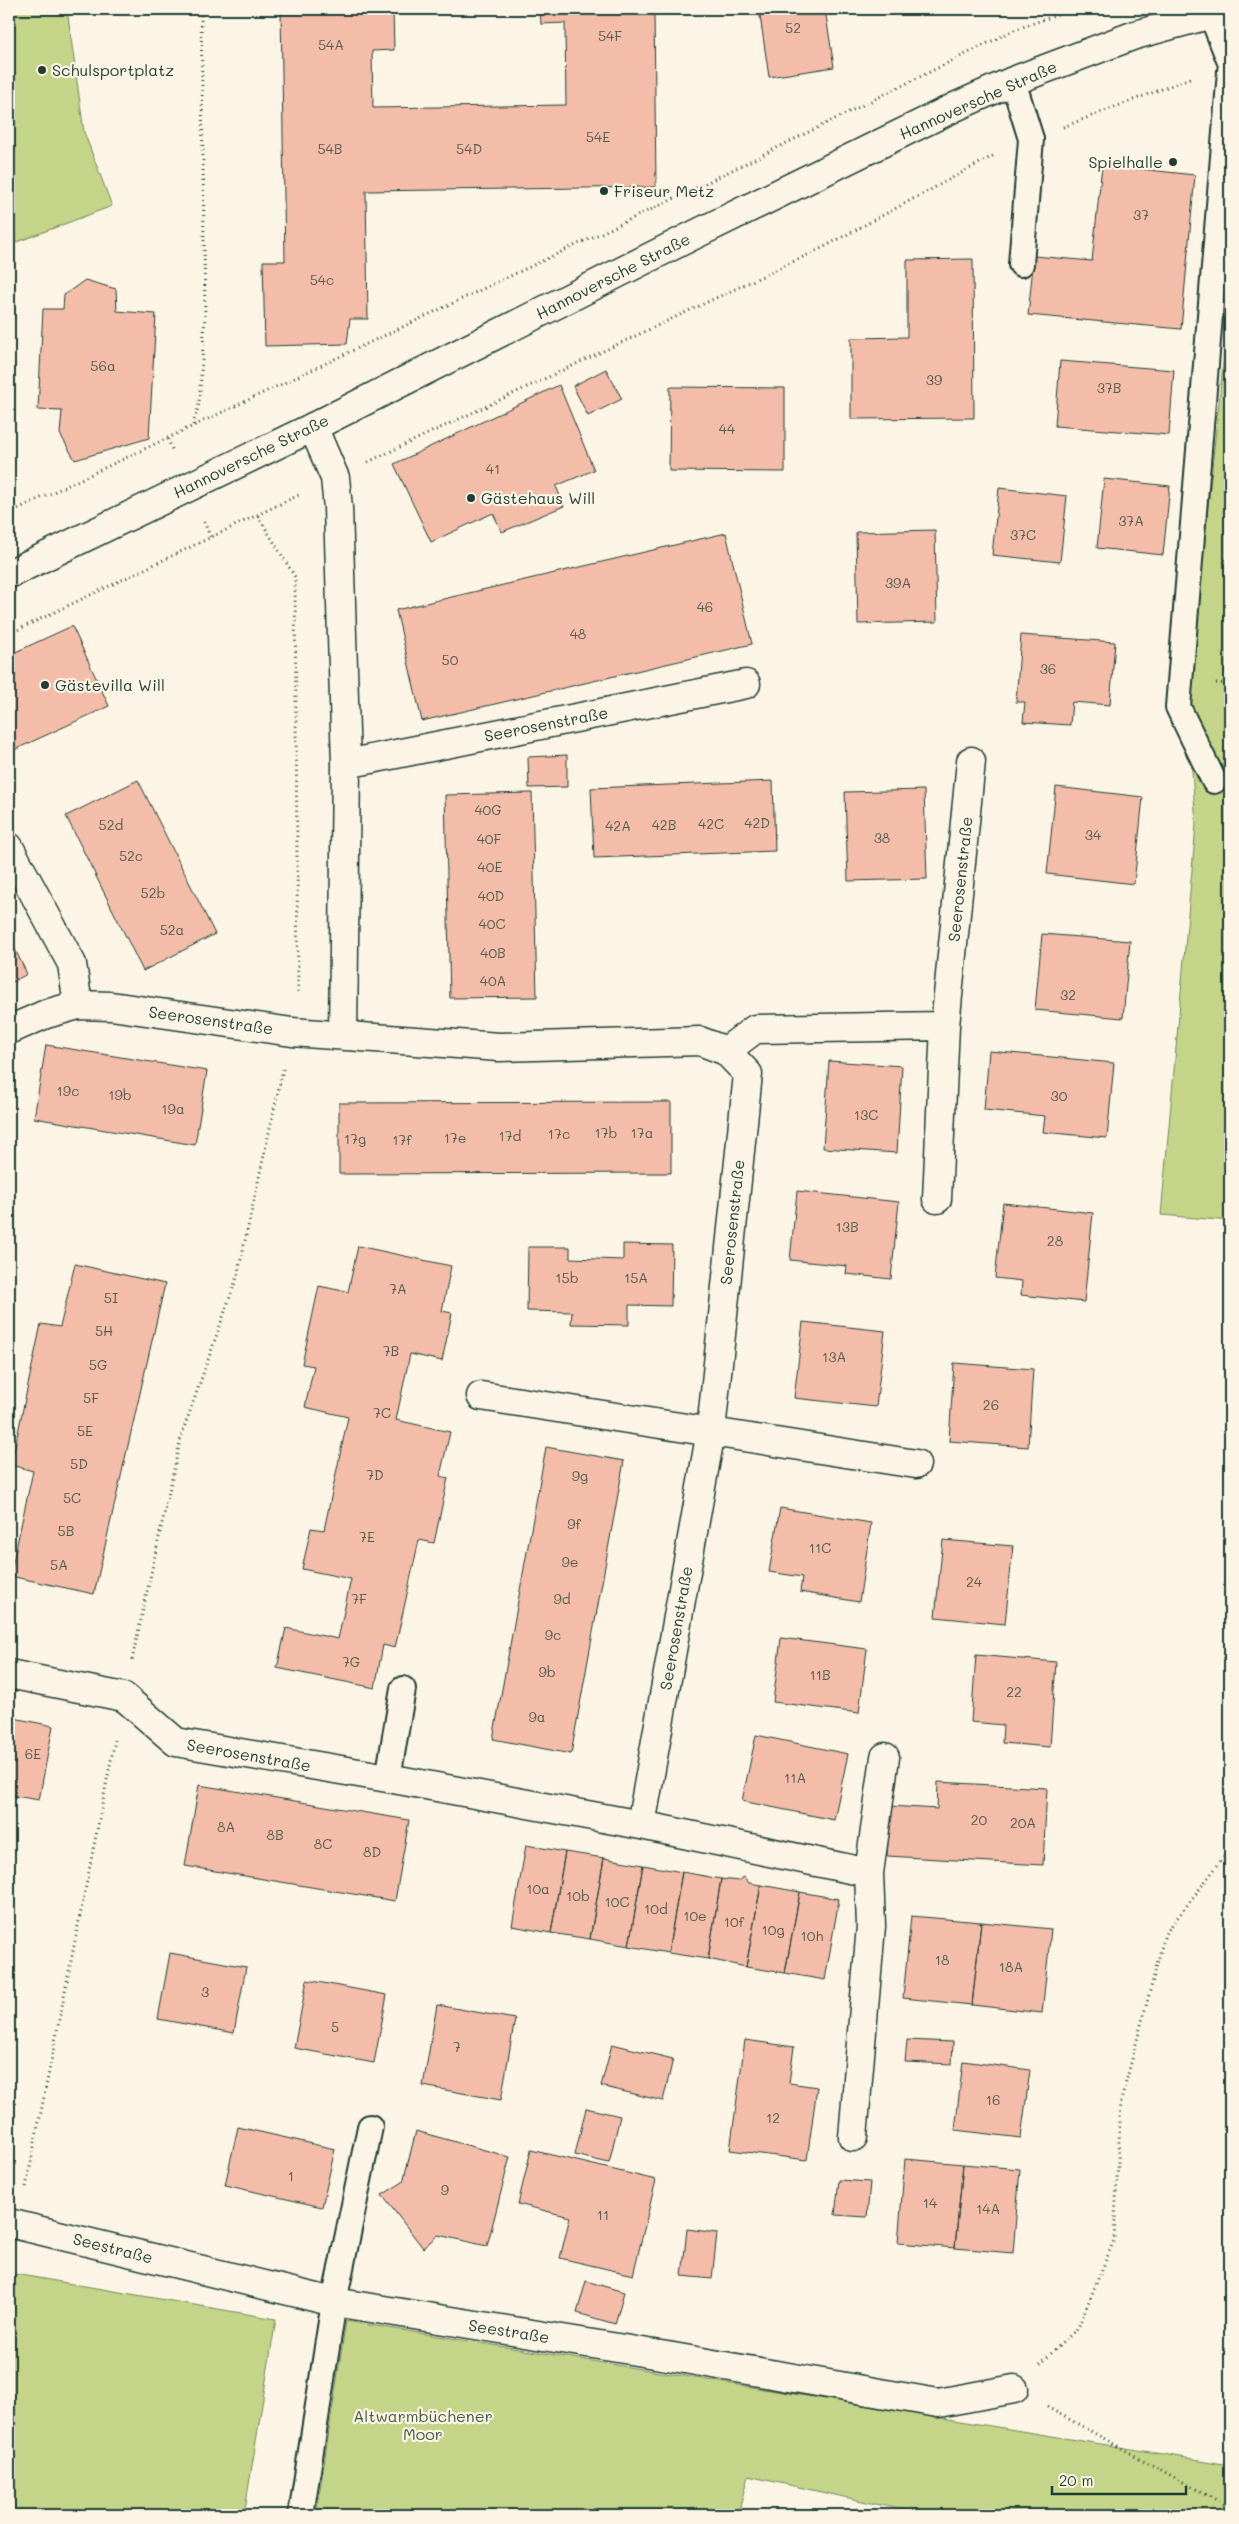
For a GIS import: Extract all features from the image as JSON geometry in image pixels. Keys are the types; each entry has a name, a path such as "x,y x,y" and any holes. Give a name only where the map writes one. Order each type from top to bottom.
{"street":[{"name":"Hannoversche Straße","path":"9,574 313,427 707,228 1013,80 1135,35 1221,11"},
{"path":"313,427 334,478 338,508 346,764 343,1036"},
{"name":"Seerosenstraße","path":"346,764 746,684"},
{"name":"Seerosenstraße","path":"936,1199 945,1026 971,761"},
{"path":"9,847 72,964 78,1005"},
{"name":"Seerosenstraße","path":"9,1030 46,1014 78,1005 111,1006 292,1032 499,1047 700,1041 726,1051 748,1074 711,1431 641,1825"},
{"path":"726,1051 755,1029 945,1026"},
{"path":"481,1396 916,1464"},
{"name":"Seerosenstraße","path":"9,1674 124,1697 176,1742 388,1778 641,1825 869,1873"},
{"path":"853,2137 871,1926 869,1873 885,1757"},
{"name":"Seestraße","path":"14,2224 334,2302 663,2355 938,2404 1014,2389"}],"lane":[{"path":"1221,11 1230,62"},
{"path":"1214,781 1178,707 1230,71"},
{"path":"1013,80 1031,139 1021,264"},
{"path":"388,1778 403,1689"},
{"path":"301,2515 334,2302 370,2127"}],"path":[{"path":"193,426 199,404 205,317 201,9"},
{"path":"9,513 688,192 1014,30 1074,9"},
{"path":"9,634 334,478 822,248 982,160 1031,139 1197,75"},
{"path":"168,439 175,456"},
{"path":"201,515 211,538"},
{"path":"14,2224 124,1697 181,1437 237,1277 298,1003 295,577 258,516"},
{"path":"1230,1849 1164,1934 1121,2102 1114,2240 1078,2328 1014,2389 1230,2508"}],"green space":[{"name":"Schulsportplatz","path":"9,9 67,9 84,132 112,206 9,245"},
{"path":"1230,298 1230,1221 1161,1215 1196,825 1187,703"},
{"path":"9,2273 276,2319 244,2515 9,2515"},
{"name":"Altwarmbüchener Moor","path":"346,2321 1230,2465 1230,2515 926,2515 748,2476 738,2515 316,2515"}],"building":[{"path":"281,9 393,9 394,50 372,51 373,108 566,105 565,23 541,24 540,9 654,9 656,187 366,191 368,319 350,319 347,344 265,346 263,261 285,261"},
{"path":"759,9 825,9 834,67 769,77"},
{"path":"1102,165 1195,175 1181,329 1028,315 1034,256 1092,261"},
{"path":"973,259 974,418 851,419 851,338 907,337 907,260"},
{"path":"85,280 116,289 117,311 156,314 149,438 75,460 60,434 62,411 38,410 43,309 63,309 64,295"},
{"path":"1060,361 1174,370 1169,435 1055,426"},
{"path":"606,369 622,399 588,416 573,386"},
{"path":"559,385 594,470 556,486 564,506 502,532 493,513 431,542 394,464"},
{"path":"670,387 785,388 785,472 669,471"},
{"path":"1104,479 1170,486 1163,555 1097,548"},
{"path":"999,488 1067,496 1060,562 992,555"},
{"path":"935,530 937,622 858,624 856,532"},
{"path":"726,533 752,644 422,721 396,610"},
{"path":"72,626 109,706 14,750 9,737 9,655"},
{"path":"1021,635 1115,642 1110,705 1072,702 1070,725 1023,722 1025,702 1016,702"},
{"path":"567,755 567,787 529,788 528,757"},
{"path":"138,780 215,934 143,971 66,816"},
{"path":"773,781 775,851 594,858 591,788"},
{"path":"1056,787 1143,797 1134,884 1047,874"},
{"path":"924,790 927,879 848,881 845,792"},
{"path":"532,793 537,997 450,998 445,795"},
{"path":"1042,934 1130,941 1123,1018 1035,1010"},
{"path":"9,937 27,974 9,984"},
{"path":"46,1045 207,1071 195,1145 34,1118"},
{"path":"989,1051 1114,1063 1107,1138 1043,1132 1045,1116 984,1110"},
{"path":"829,1061 902,1066 897,1153 823,1148"},
{"path":"671,1102 671,1173 339,1174 339,1103"},
{"path":"797,1191 899,1202 891,1279 846,1274 847,1266 790,1260"},
{"path":"1003,1203 1093,1213 1084,1302 1021,1295 1022,1281 995,1278"},
{"path":"623,1244 672,1245 671,1306 629,1305 629,1325 571,1324 572,1312 527,1311 528,1247 570,1247 570,1258 623,1260"},
{"path":"358,1246 451,1266 442,1311 452,1313 442,1361 410,1354 396,1420 450,1432 440,1476 448,1478 434,1543 419,1540 395,1648 383,1645 375,1688 277,1668 286,1628 338,1639 351,1579 302,1569 311,1528 324,1530 348,1417 305,1407 314,1366 302,1364 319,1286 348,1292"},
{"path":"75,1264 165,1284 94,1594 10,1576 33,1471 11,1465 41,1324 60,1327"},
{"path":"803,1322 885,1331 876,1407 794,1398"},
{"path":"954,1363 1033,1369 1028,1447 949,1441"},
{"path":"546,1447 624,1461 571,1754 493,1739"},
{"path":"780,1508 871,1523 859,1602 800,1592 802,1577 769,1572"},
{"path":"943,1540 1013,1546 1005,1624 935,1617"},
{"path":"781,1638 867,1649 859,1713 773,1702"},
{"path":"976,1655 1056,1662 1050,1747 1002,1743 1003,1725 971,1722"},
{"path":"9,1717 53,1726 39,1800 9,1795"},
{"path":"756,1735 848,1754 834,1820 742,1801"},
{"path":"938,1782 1047,1788 1043,1865 887,1856 890,1806 937,1809"},
{"path":"199,1785 409,1820 395,1901 185,1866"},
{"path":"526,1845 565,1852 551,1933 512,1926"},
{"path":"565,1852 604,1858 590,1939 551,1933"},
{"path":"604,1858 643,1865 629,1946 590,1939"},
{"path":"643,1865 682,1872 668,1953 629,1946"},
{"path":"682,1872 721,1879 708,1959 668,1953"},
{"path":"744,1877 749,1883 761,1885 746,1967 708,1959 721,1879 738,1881"},
{"path":"761,1885 800,1892 785,1973 746,1967"},
{"path":"800,1892 839,1899 825,1980 785,1973"},
{"path":"911,1916 981,1922 972,2005 903,1998"},
{"path":"981,1922 1051,1929 1042,2013 972,2005"},
{"path":"170,1953 246,1967 234,2033 158,2019"},
{"path":"307,1980 387,1995 374,2063 294,2048"},
{"path":"437,2005 515,2019 501,2100 423,2086"},
{"path":"745,2040 794,2047 789,2083 817,2087 807,2160 730,2150"},
{"path":"907,2040 953,2042 952,2064 905,2062"},
{"path":"612,2044 673,2059 663,2101 601,2086"},
{"path":"963,2061 1030,2070 1021,2138 955,2130"},
{"path":"586,2108 620,2116 609,2163 575,2155"},
{"path":"238,2127 335,2149 322,2207 225,2185"},
{"path":"416,2131 510,2157 487,2246 438,2235 423,2248 382,2195 403,2182"},
{"path":"531,2150 656,2180 633,2275 560,2258 570,2217 518,2204"},
{"path":"905,2159 963,2164 955,2248 898,2243"},
{"path":"963,2164 1020,2169 1013,2253 955,2248"},
{"path":"839,2180 870,2182 867,2217 835,2215"},
{"path":"687,2229 717,2233 712,2279 682,2276"},
{"path":"586,2281 624,2292 615,2324 577,2313"}],"place":[{"name":"Schulsportplatz","path":"42,70"},
{"name":"Spielhalle","path":"1173,162"},
{"name":"Friseur Metz","path":"604,191"},
{"name":"Gästehaus Will","path":"471,498"},
{"name":"Gästevilla Will","path":"45,685"}]}
